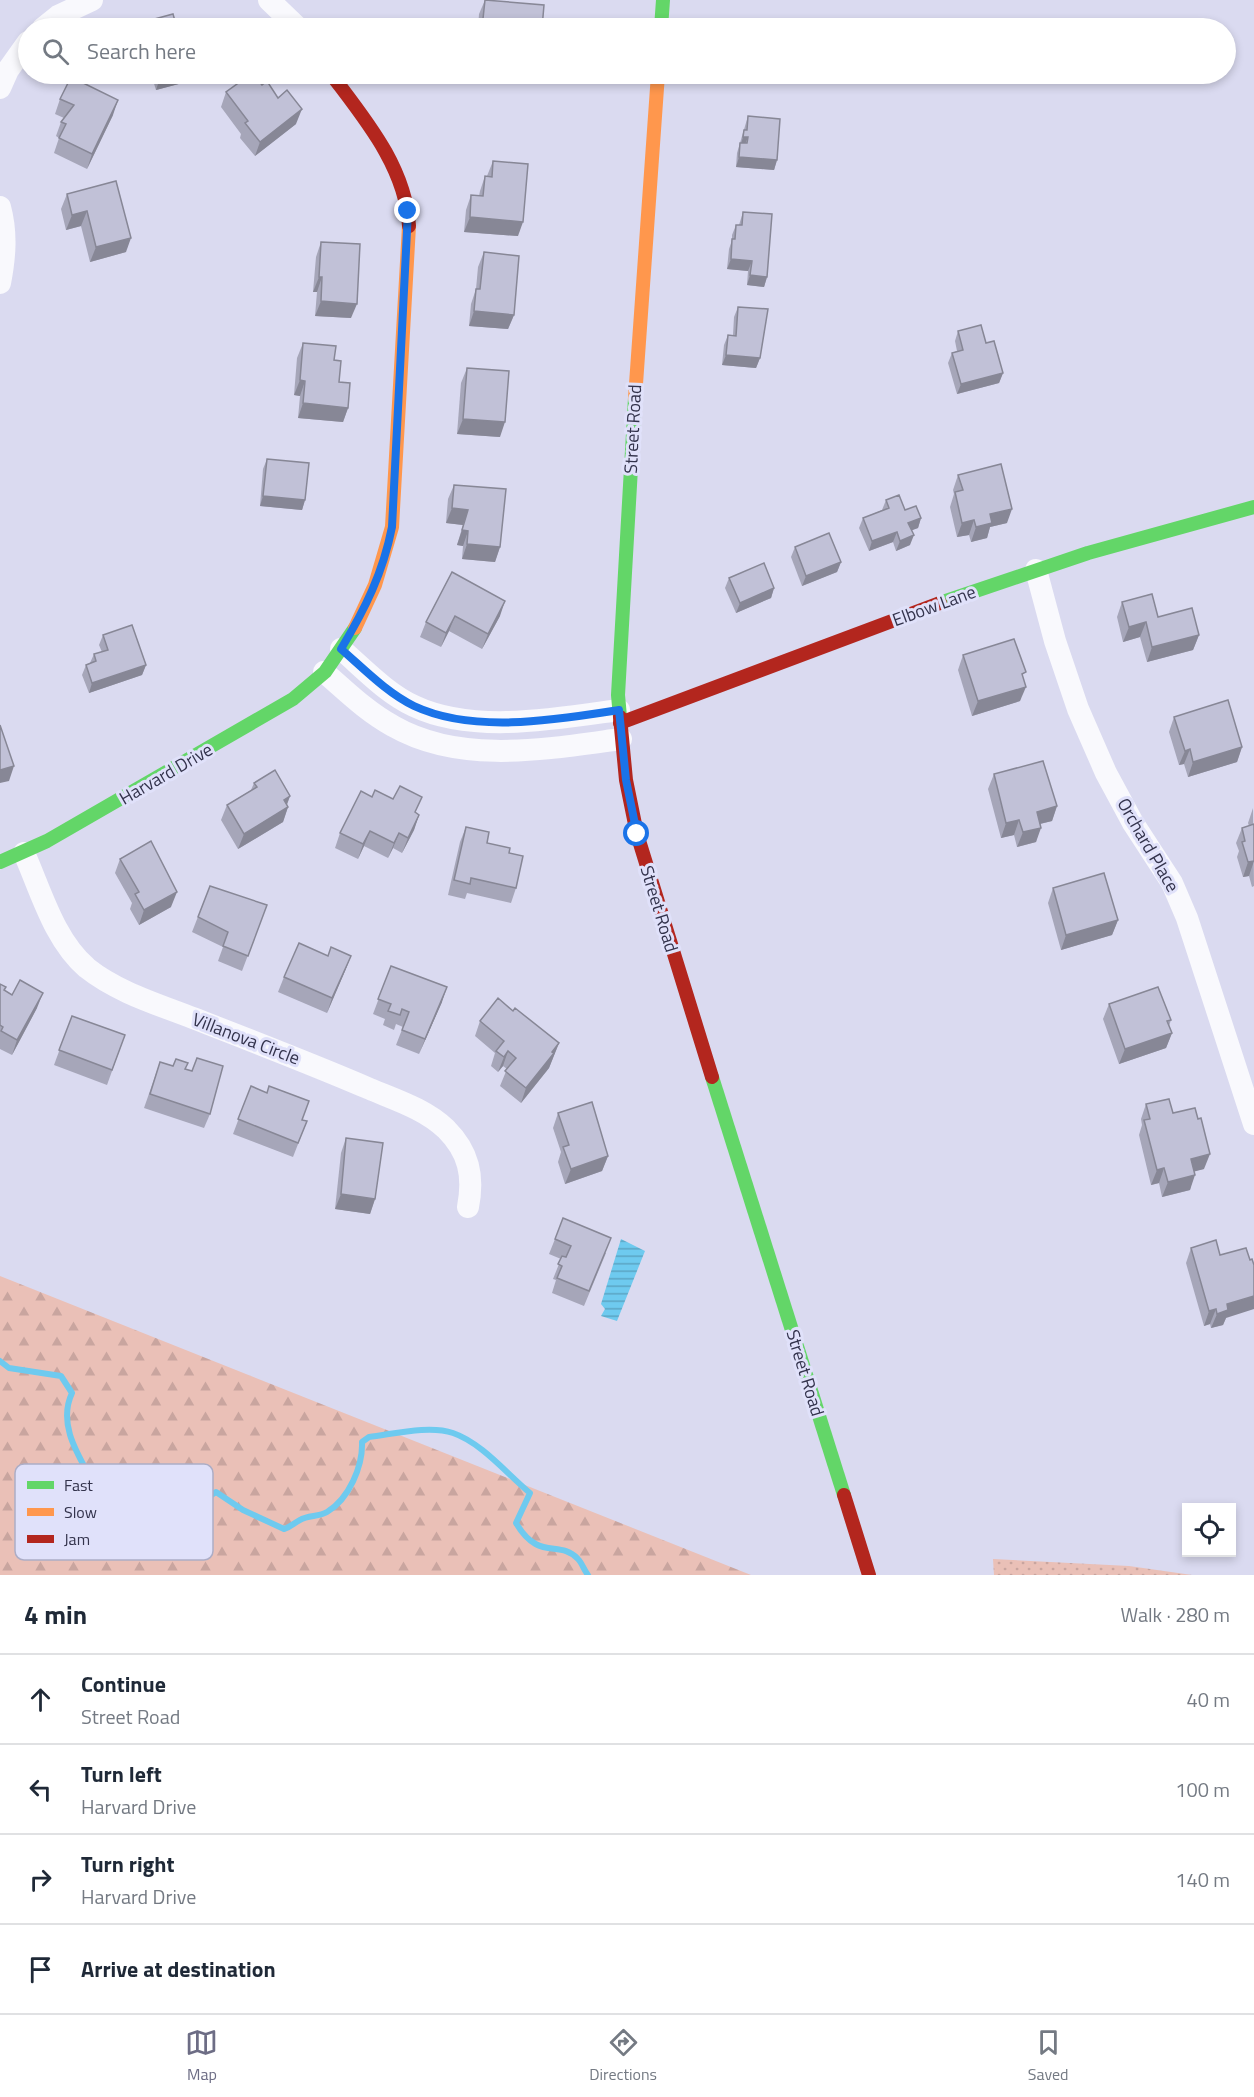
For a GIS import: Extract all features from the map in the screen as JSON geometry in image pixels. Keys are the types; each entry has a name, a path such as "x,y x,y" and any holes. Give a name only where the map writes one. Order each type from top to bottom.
{"street":[{"path":"56,18 92,0"},
{"path":"269,0 288,18"},
{"path":"662,18 663,0"},
{"path":"0,88 8,70 18,56"},
{"name":"Harvard Drive","path":"0,862 24,853 276,711 324,672 341,649 375,589 386,559 392,527 410,223 403,188 394,165 382,144 338,84"},
{"name":"Street Road","path":"657,84 635,391 620,724 626,780 640,846 869,1575"},
{"path":"0,207 4,223 5,254 0,283"},
{"name":"Elbow Lane","path":"620,724 752,676 926,608 1036,570 1107,546 1254,507"},
{"name":"Orchard Place","path":"1036,570 1055,641 1078,709 1106,773 1133,823 1172,883 1187,918 1254,1124"},
{"path":"341,649 399,697 440,717 469,722 542,720 620,724"},
{"path":"324,672 371,712 393,727 430,742 451,747 484,751 565,747 620,724"},
{"name":"Villanova Circle","path":"24,853 59,931 70,950 86,967 104,980 138,997 345,1078 431,1117 459,1146 468,1164 473,1184 468,1207"}],"green space":[{"path":"0,1276 751,1575 0,1575"},
{"path":"993,1559 1129,1566 1192,1575 994,1575"}],"water":[{"path":"621,1239 645,1251 617,1321 601,1316 605,1309 601,1304"}],"building":[{"path":"485,0 544,5 543,18 483,18"},
{"path":"173,14 174,18 158,18"},
{"path":"68,84 85,84 118,100 92,154 59,138 66,124 61,122 74,105 60,99"},
{"path":"237,84 269,84 278,98 287,90 302,109 260,142 245,123 248,121 226,92"},
{"path":"748,116 780,119 777,160 739,157 740,143 747,143 748,137 743,137 744,130 747,130"},
{"path":"493,161 528,164 523,222 470,217 471,195 483,196 485,176 492,177"},
{"path":"116,181 131,238 96,247 87,211 72,215 67,194"},
{"path":"743,212 772,214 767,277 750,275 752,261 731,259 732,239 735,239 736,225 742,225"},
{"path":"321,242 360,244 357,304 321,301 322,277 319,277"},
{"path":"484,252 519,256 514,315 474,311 476,289 480,289"},
{"path":"738,307 768,309 760,358 726,355 728,335 736,336"},
{"path":"981,325 986,343 994,341 1003,373 961,384 952,353 963,350 958,331"},
{"path":"303,343 336,346 334,360 341,361 339,382 350,383 348,408 303,403 305,381 300,380"},
{"path":"467,368 509,371 505,422 463,419"},
{"path":"267,459 309,463 305,500 263,496"},
{"path":"1001,464 1012,509 990,514 992,523 976,527 974,520 962,523 955,492 963,490 958,475"},
{"path":"454,485 506,489 500,547 467,544 468,531 462,530 468,510 452,508"},
{"path":"899,495 905,510 916,506 921,518 908,523 914,535 900,541 897,532 872,541 863,518 889,508 886,500"},
{"path":"829,533 841,562 806,576 795,547"},
{"path":"764,563 774,588 740,603 729,578"},
{"path":"452,572 505,601 488,634 455,616 446,633 426,622"},
{"path":"1152,594 1158,617 1192,608 1199,635 1152,647 1146,622 1129,627 1122,602"},
{"path":"132,625 146,665 92,683 86,665 96,661 94,654 108,650 103,635"},
{"path":"1014,639 1026,672 1022,674 1026,687 978,701 963,655"},
{"path":"1228,700 1242,747 1193,762 1190,749 1185,751 1174,717"},
{"path":"0,725 14,766 0,770"},
{"path":"1043,761 1057,806 1037,812 1041,828 1023,832 1019,820 1006,823 994,774"},
{"path":"275,770 290,796 284,800 288,807 244,834 227,805 257,787 254,783"},
{"path":"400,786 422,797 415,812 419,815 408,838 399,833 394,843 370,831 363,844 340,833 361,791 372,797 375,790 393,799"},
{"path":"1254,824 1254,861 1248,862 1242,842 1245,841 1242,828"},
{"path":"466,827 489,832 487,843 510,848 509,853 523,856 516,888 471,878 470,884 454,880"},
{"path":"151,841 177,892 144,910 135,894 139,892 120,859"},
{"path":"1104,873 1118,920 1066,935 1053,888"},
{"path":"210,886 267,905 248,956 223,946 228,932 198,917"},
{"path":"299,943 328,956 331,947 351,956 332,998 284,977"},
{"path":"391,966 447,987 425,1039 402,1030 409,1012 402,1009 400,1015 388,1011 391,1004 378,999"},
{"path":"20,980 43,993 17,1040 1,1031 3,1027 0,1025 0,984 6,987 4,990 12,995"},
{"path":"1158,987 1171,1020 1167,1021 1172,1033 1125,1049 1109,1004"},
{"path":"498,998 513,1011 515,1008 559,1043 552,1052 554,1053 526,1088 505,1071 516,1058 508,1051 504,1057 496,1051 504,1041 480,1021"},
{"path":"72,1016 125,1035 112,1070 59,1050"},
{"path":"197,1058 223,1066 210,1114 150,1094 160,1062 173,1066 176,1059 188,1063 185,1069 192,1071"},
{"path":"251,1086 267,1093 269,1086 309,1101 302,1120 307,1121 298,1143 238,1119"},
{"path":"1169,1099 1173,1113 1195,1108 1198,1119 1201,1118 1210,1154 1191,1159 1195,1175 1168,1182 1164,1168 1157,1170 1144,1120 1150,1119 1146,1104"},
{"path":"592,1102 608,1156 571,1169 563,1147 569,1145 558,1113"},
{"path":"346,1138 383,1143 375,1199 341,1194"},
{"path":"563,1218 611,1238 589,1291 557,1278 562,1266 558,1264 562,1256 566,1257 571,1246 555,1239"},
{"path":"1216,1240 1220,1255 1246,1248 1254,1265 1254,1296 1227,1304 1228,1310 1217,1314 1216,1309 1209,1311 1191,1248"}],"waterway":[{"path":"0,1361 9,1368 61,1376 72,1393 68,1405 68,1428 83,1464"},
{"path":"213,1494 216,1492 243,1510 284,1529 303,1518 327,1512 342,1499 357,1471 362,1442 369,1437 422,1430 444,1431 464,1438 484,1451 530,1493 516,1523 524,1535 541,1546 571,1553 588,1575"}],"traffic: fast":[{"path":"662,18 663,0"},
{"path":"620,717 618,695 635,398"},
{"path":"940,603 1088,553 1254,507"},
{"path":"0,862 47,841 293,699 325,672 355,628"},
{"path":"712,1077 844,1495"}],"traffic: slow":[{"path":"635,398 657,84"},
{"path":"355,628 375,585 392,527 409,226"}],"traffic: jam":[{"path":"338,84 369,126 392,164 406,204 409,226"},
{"path":"620,723 940,603"},
{"path":"620,717 626,780 637,834 712,1077"},
{"path":"844,1495 869,1575"}],"route":[{"path":"408,211 410,223 392,527 386,559 375,589 341,649 399,697 440,717 469,722 542,720 619,710 626,780 637,834"}]}
